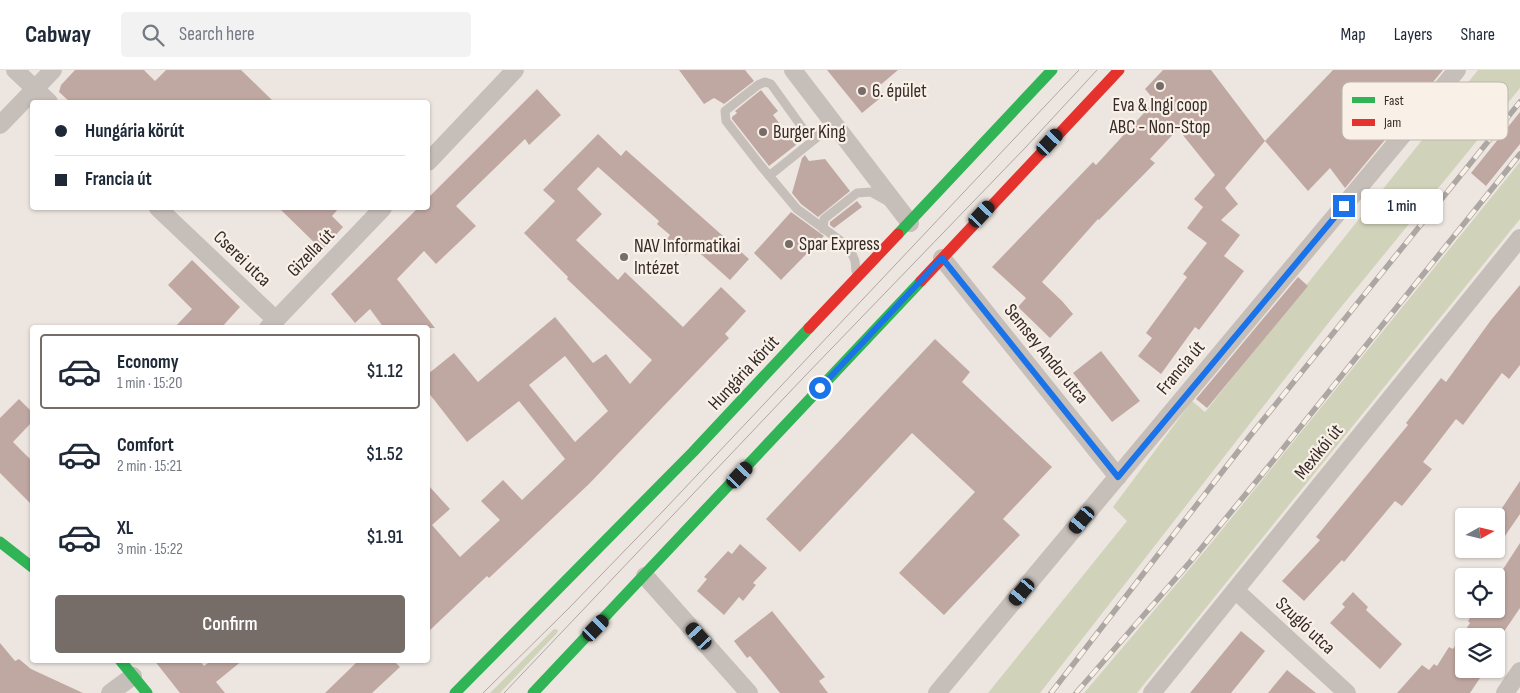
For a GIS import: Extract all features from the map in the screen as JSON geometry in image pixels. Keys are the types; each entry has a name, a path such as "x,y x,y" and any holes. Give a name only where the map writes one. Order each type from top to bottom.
{"main road":[{"name":"Hungária körút","path":"455,693 694,452 1052,70"},
{"path":"533,693 1119,70"},
{"path":"0,543 30,565"},
{"path":"122,663 147,693"}],"street":[{"path":"15,70 46,100"},
{"path":"0,125 53,70"},
{"path":"430,160 515,70"},
{"path":"793,70 832,129 910,223"},
{"name":"Francia út","path":"1447,82 1457,70"},
{"name":"Francia út","path":"938,693 1399,140"},
{"name":"Cserei utca","path":"160,210 272,324"},
{"name":"Gizella út","path":"272,324 381,210"},
{"name":"Mexikói út","path":"1152,693 1520,238"},
{"name":"Semsey Andor utca","path":"942,258 1118,477"},
{"path":"645,576 749,693"},
{"name":"Szugló utca","path":"1235,590 1344,692"},
{"path":"1505,693 1520,671"},
{"path":"110,693 133,676"}],"lane":[{"path":"832,129 812,133 804,130 771,84 765,82 758,85 725,111 724,117 760,166 797,209 849,247 855,261 857,279"},
{"path":"769,176 832,129"},
{"path":"823,229 824,218 857,193 871,192 899,208"}],"green space":[{"path":"1478,70 1520,70 1520,88 1508,103 1508,82 1468,82"},
{"path":"1422,140 1478,140 1333,317 1040,693 988,693 1127,521 1113,507 1192,401 1205,412"},
{"path":"1520,162 1520,219 1137,693 1084,693 1208,547"},
{"path":"554,629 558,630 557,633 500,693 490,693"}],"building":[{"path":"75,70 144,70 155,81 166,70 241,70 272,100 68,100 59,92 61,85"},
{"path":"679,70 745,70 754,81 724,104 714,98 704,104"},
{"name":"6. épület","path":"827,70 898,70 878,87 884,95 862,113"},
{"path":"1163,70 1211,70 1265,141 1225,188 1238,204 1221,220 1240,235 1224,256 1244,271 1199,330 1195,327 1161,374 1138,356 1152,338 1146,333 1187,277 1183,274 1207,243 1187,228 1203,207 1194,199 1215,175 1178,129 1150,159 1155,163 1098,219 1042,282 1073,314 1050,338 1018,307 1026,298 992,267 1093,162 1096,165 1155,101 1145,89"},
{"path":"1333,70 1443,70 1433,82 1342,82 1342,140 1385,140 1345,188 1330,168 1308,191 1265,141"},
{"path":"537,89 561,115 529,145 525,139 456,206 476,226 436,264 424,251 397,279 435,328 430,328 430,325 382,325 370,309 355,323 331,294 416,210 430,210 430,196"},
{"name":"Burger King","path":"761,90 778,111 773,115 796,145 769,166 732,119 737,113 735,111"},
{"path":"1520,112 1520,144 1486,186 1471,173 1498,140 1508,140 1508,127"},
{"path":"598,134 621,156 626,150 749,259 730,280 693,247 686,255 667,239 670,235 657,224 659,221 598,167 577,189 602,214 576,240 618,280 625,272 683,327 721,287 746,311 725,334 729,338 589,484 489,578 487,576 430,630 430,487 450,509 432,525 460,557 500,520 481,501 503,480 522,500 565,459 519,401 467,442 430,395 430,372 454,353 478,382 555,317 593,363 606,354 630,384 652,360 567,279 568,277 524,233 555,201 543,190","holes":["565,356 608,411 575,442 529,385"]},
{"path":"805,155 809,161 825,159 850,191 818,217 801,204 792,193 802,158"},
{"path":"857,201 862,207 834,228 830,225 830,222"},
{"path":"281,210 337,210 332,216 343,227 322,250"},
{"name":"Spar Express","path":"791,212 824,236 781,280 754,253"},
{"path":"192,260 240,307 224,325 177,325 192,309 168,285"},
{"path":"1298,277 1308,286 1207,408 1196,399"},
{"path":"1520,285 1520,365 1509,379 1502,373 1463,425 1456,419 1423,462 1432,469 1402,506 1395,501 1344,562 1342,560 1304,601 1282,581 1320,540 1316,537 1408,425 1406,423 1441,378 1446,382 1491,320"},
{"path":"935,339 970,372 962,382 1052,467 1003,519 1020,535 944,615 899,573 975,492 912,433 800,552 766,519"},
{"path":"1101,351 1140,401 1112,422 1073,373"},
{"path":"19,399 30,410 30,424 13,442 30,459 30,503 0,473 0,418"},
{"path":"1520,481 1520,514 1505,536 1505,508 1502,508"},
{"path":"1520,543 1520,608 1505,630 1505,628 1467,628 1470,623 1468,621 1470,618 1505,618 1504,568"},
{"path":"740,544 767,568 753,583 756,585 743,601 739,597 724,615 697,591 707,579 704,577 728,551 732,554"},
{"path":"1353,592 1368,607 1366,610 1402,644 1380,669 1330,623 1345,607 1342,604"},
{"path":"772,611 825,677 819,681 828,693 780,693 750,656 747,658 734,641"},
{"path":"1241,631 1265,651 1231,693 1190,693"},
{"path":"0,643 15,661 19,659 31,669 83,693 0,693"},
{"path":"1455,646 1455,678 1480,678 1470,693 1397,693 1422,665 1429,670 1434,664 1437,666 1449,647 1453,649"},
{"path":"156,663 202,663 204,666 208,663 239,663 216,682 225,693 180,693"},
{"path":"356,663 396,663 400,667 372,693 325,693"},
{"path":"1287,670 1297,678 1316,693 1268,693"}],"tram line":[{"path":"483,693 665,509 1079,70"},
{"path":"504,693 804,377 1025,148 1097,70"}],"railway":[{"path":"1508,117 1520,102"},
{"path":"1051,693 1250,436 1489,140"},
{"path":"1076,693 1190,562 1520,154"}],"traffic: fast":[{"path":"898,234 1052,70"},
{"path":"533,693 921,281"},
{"path":"455,693 693,452 809,328"},
{"path":"0,542 30,565"},
{"path":"122,663 147,693"}],"traffic: jam":[{"path":"921,281 1119,70"},
{"path":"809,328 898,234"}],"place":[{"name":"Eva & Ingi coop ABC - Non-Stop","path":"1160,86"},
{"name":"6. épület","path":"862,91"},
{"name":"Burger King","path":"763,132"},
{"name":"Spar Express","path":"789,244"},
{"name":"NAV Informatikai Intézet","path":"624,257"}],"route":[{"path":"820,388 942,258 1118,477 1344,206"}]}
